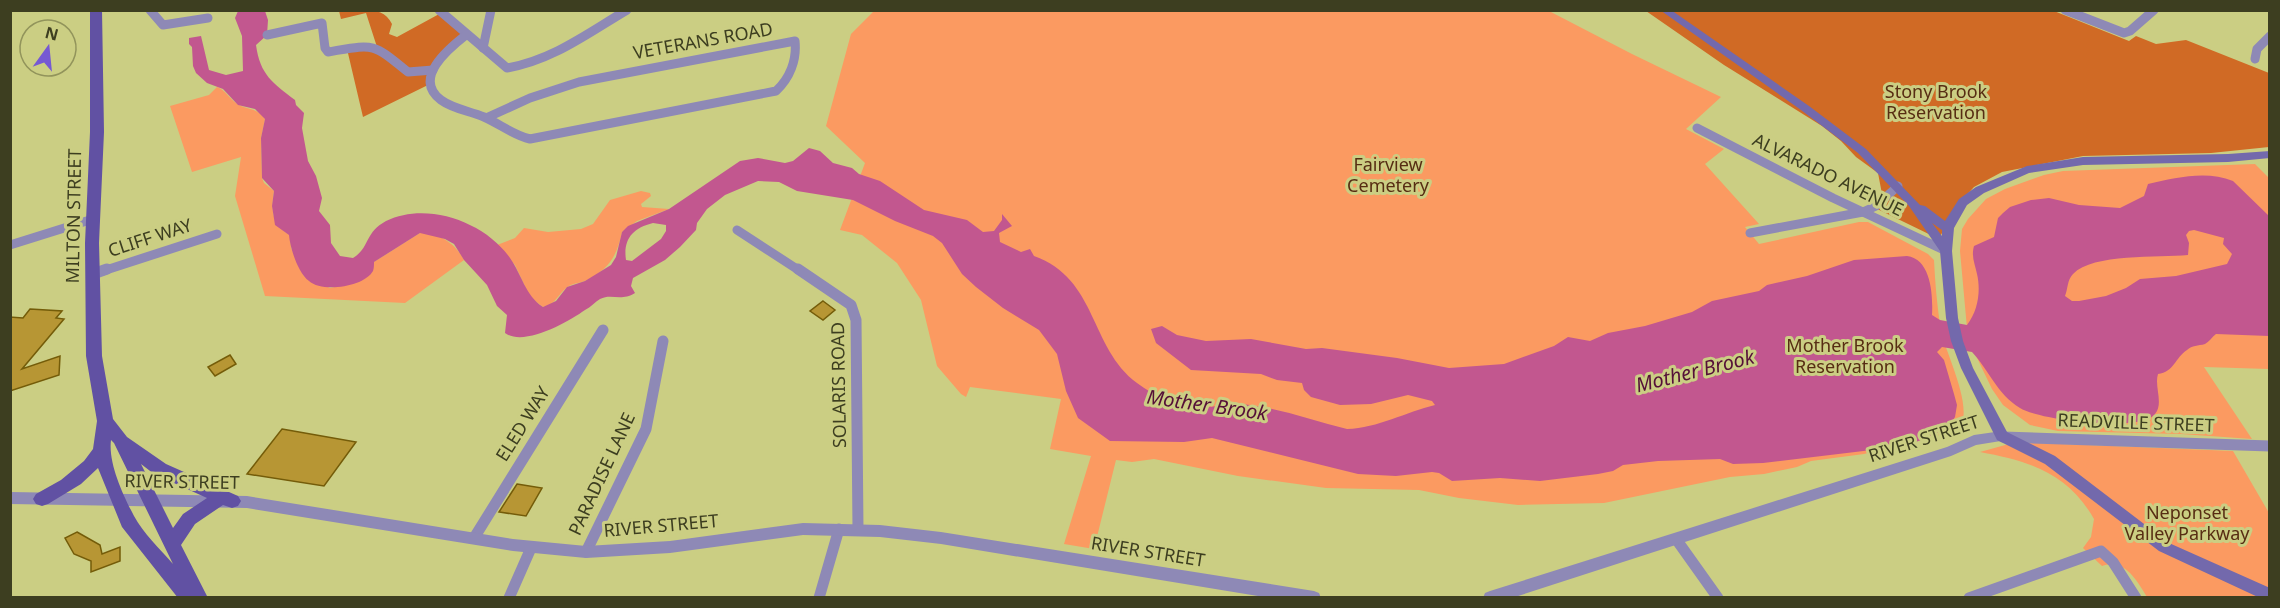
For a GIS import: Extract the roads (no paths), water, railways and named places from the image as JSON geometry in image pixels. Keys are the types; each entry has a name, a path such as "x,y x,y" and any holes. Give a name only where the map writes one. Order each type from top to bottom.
{"main road":[{"path":"1664,10 1836,130 1865,154 1913,203 1946,251"},
{"name":"MILTON STREET","path":"98,11 93,274 94,356 105,421 101,450 128,522 190,597"},
{"name":"RIVER STREET","path":"2002,436 1961,354 1952,318 1946,251 1948,228 1957,209 1971,196 2014,174 2040,167 2083,161 2220,159 2270,154"},
{"path":"1913,203 1948,228"},
{"name":"MILTON STREET","path":"105,421 120,439 199,597"},
{"path":"2002,436 2038,452 2055,463 2164,547 2270,596"},
{"path":"120,439 160,469 224,501"},
{"path":"42,499 63,488 83,473 92,465 101,450"},
{"path":"172,544 189,519 224,501"}],"street":[{"path":"150,10 164,25 208,18"},
{"path":"439,10 507,68 533,63 552,56 627,10"},
{"path":"483,48 491,10"},
{"path":"2065,10 2124,33 2130,31 2154,10"},
{"path":"267,35 322,23 325,48 328,52 371,46 383,50 408,72 432,70 444,53 466,35"},
{"path":"2255,59 2257,49 2270,36"},
{"name":"VETERANS ROAD","path":"432,70 430,84 435,96 451,105 486,118 514,135 530,139 768,94 776,91 785,81 795,57 795,42 579,82 530,98 486,118"},
{"name":"ALVARADO AVENUE","path":"1697,128 1946,251"},
{"path":"1750,233 1863,212 1876,206 1898,186"},
{"path":"10,245 93,219"},
{"name":"SOLARIS ROAD","path":"737,230 845,300 854,312 858,530"},
{"name":"CLIFF WAY","path":"93,274 218,234"},
{"name":"ELED WAY","path":"474,538 603,330"},
{"name":"PARADISE LANE","path":"586,552 646,429 663,341"},
{"name":"RIVER STREET","path":"1490,597 1951,451 1974,440 2002,436"},
{"name":"READVILLE STREET","path":"2002,436 2270,446"},
{"name":"RIVER STREET","path":"10,498 224,501 531,548 586,552 643,550 786,531 858,530 941,538 1314,597"},
{"path":"819,597 839,529"},
{"path":"1676,538 1718,597"},
{"path":"509,597 531,548"},
{"path":"1969,597 2102,551 2113,562 2136,597"}],"water":[{"name":"Mother Brook","path":"238,11 265,11 268,20 267,35 256,45 258,55 264,71 295,100 296,105 304,113 302,128 308,161 316,176 322,198 319,211 330,225 331,243 340,256 353,258 362,250 374,230 386,221 402,215 437,214 471,225 499,245 514,264 532,297 543,307 556,301 567,287 585,281 611,265 616,257 622,232 628,226 669,209 740,161 758,158 785,163 793,161 809,148 820,151 833,163 852,168 859,174 880,181 924,210 967,220 983,232 994,231 1002,220 1002,214 1012,226 999,233 1000,242 1021,252 1030,249 1034,256 1055,267 1070,280 1082,297 1121,368 1137,383 1157,396 1187,406 1262,407 1347,429 1381,423 1435,405 1432,401 1408,395 1371,404 1340,405 1311,397 1304,390 1302,383 1277,380 1261,374 1191,370 1156,343 1151,329 1162,326 1177,335 1206,341 1251,339 1306,349 1322,348 1397,358 1449,368 1504,364 1554,346 1568,337 1590,341 1608,333 1645,326 1692,312 1712,301 1759,291 1767,285 1807,276 1854,260 1907,256 1922,264 1926,272 1931,290 1932,315 1940,320 1967,325 1974,314 1978,294 1978,280 1973,257 1974,246 1994,237 1998,218 2010,207 2031,200 2049,198 2079,205 2120,208 2144,196 2148,184 2180,178 2212,176 2233,181 2269,216 2269,336 2216,334 2205,344 2191,347 2168,371 2158,374 2159,405 2155,414 2146,420 2111,424 2047,417 2020,408 2005,396 1972,352 1942,347 1937,352 1944,360 1957,405 1955,417 1949,426 1932,436 1905,446 1763,463 1733,464 1720,459 1658,461 1623,465 1613,471 1598,474 1540,481 1500,478 1452,481 1439,473 1432,472 1396,476 1358,474 1212,438 1184,442 1110,441 1078,418 1066,391 1057,354 1039,330 1003,308 976,287 962,274 942,243 933,236 895,221 853,200 797,191 779,182 758,181 725,195 707,209 697,223 696,230 680,247 665,260 633,278 631,286 635,293 625,297 604,297 568,321 534,335 513,337 505,333 507,315 497,306 487,285 464,260 454,244 445,239 420,233 374,262 373,271 361,281 333,287 315,285 305,277 298,266 289,235 275,225 272,206 274,191 262,178 261,138 265,119 255,109 238,105 223,89 207,83 196,73 193,66 189,38 201,36 209,70 226,75 243,71 242,36 235,18","holes":["653,223 666,225 666,231 661,239 632,261 626,260 626,246 630,236 640,228","2194,230 2224,238 2223,244 2232,254 2227,264 2176,276 2140,279 2106,296 2079,301 2072,301 2065,296 2071,276 2082,267 2127,258 2188,255 2189,243 2186,235 2189,231"]}],"park label":[{"name":"Stony Brook Reservation","path":"1936,102"},
{"name":"Fairview Cemetery","path":"1388,175"},
{"name":"Mother Brook Reservation","path":"1845,356"},
{"name":"Neponset Valley Parkway","path":"2187,523"}]}
